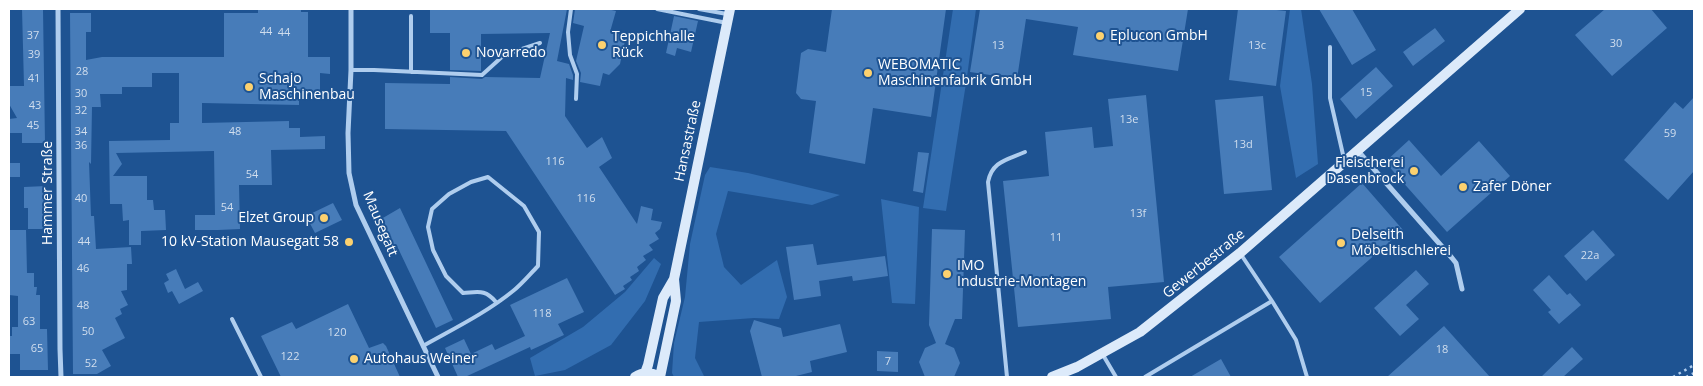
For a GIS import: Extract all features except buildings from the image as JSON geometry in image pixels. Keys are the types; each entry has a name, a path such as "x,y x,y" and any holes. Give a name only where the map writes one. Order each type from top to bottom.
{"street":[{"name":"Hammer Straße","path":"58,9 60,349 62,377"},
{"name":"Mausegatt","path":"351,9 349,173 356,204 438,377"},
{"name":"Gewerbestraße","path":"1052,377 1077,367 1140,332 1240,253 1520,9"},
{"name":"Hansastraße","path":"640,375 650,373 660,377 676,301 674,278 728,16"},
{"path":"1358,151 1456,263 1462,289"},
{"name":"Hansastraße","path":"640,375 648,365 663,298 674,278"}],"lane":[{"path":"571,9 568,32 570,55 577,74 576,100"},
{"path":"657,9 728,16"},
{"path":"700,9 728,16"},
{"path":"411,16 411,72"},
{"path":"351,70 482,75 504,55 540,43"},
{"path":"1330,47 1330,98 1345,162"},
{"path":"1007,377 988,182 990,172 995,165 1025,152"},
{"path":"423,346 496,302 513,291 538,266 539,232 524,206 488,177 471,182 449,194 432,209 428,227 433,250 446,276 463,292 483,292 489,294 496,302"},
{"path":"1240,253 1296,340 1307,377"},
{"path":"1145,377 1272,301"},
{"path":"232,319 261,377"},
{"path":"1102,353 1116,377"}],"path":[{"path":"1673,377 1694,365"},
{"path":"1686,377 1694,373"}],"shaded area":[{"path":"953,9 976,9 946,211 923,208"},
{"path":"1290,9 1301,9 1312,84 1318,164 1296,178 1280,86"},
{"path":"710,167 748,173 840,195 812,205 728,191 716,234 724,267 741,285 777,260 787,297 779,319 754,318 699,322 695,358 704,376 715,377 674,377 672,373 674,343 685,297 690,244 705,175"},
{"path":"881,199 919,207 915,304 892,303"},
{"path":"654,258 661,264 645,301 611,345 565,370 535,376 530,358 583,327 625,292"}],"place":[{"name":"Eplucon GmbH","path":"1100,36"},
{"name":"Teppichhalle Rück","path":"602,45"},
{"name":"Novarredo","path":"466,53"},
{"name":"WEBOMATIC Maschinenfabrik GmbH","path":"868,73"},
{"name":"Schajo Maschinenbau","path":"249,87"},
{"name":"Fleischerei Dasenbrock","path":"1414,171"},
{"name":"Zafer Döner","path":"1463,187"},
{"name":"Elzet Group","path":"324,218"},
{"name":"10 kV-Station Mausegatt 58","path":"349,242"},
{"name":"Delseith Möbeltischlerei","path":"1341,243"},
{"name":"IMO Industrie-Montagen","path":"947,274"},
{"name":"Autohaus Weiner","path":"354,359"}]}
